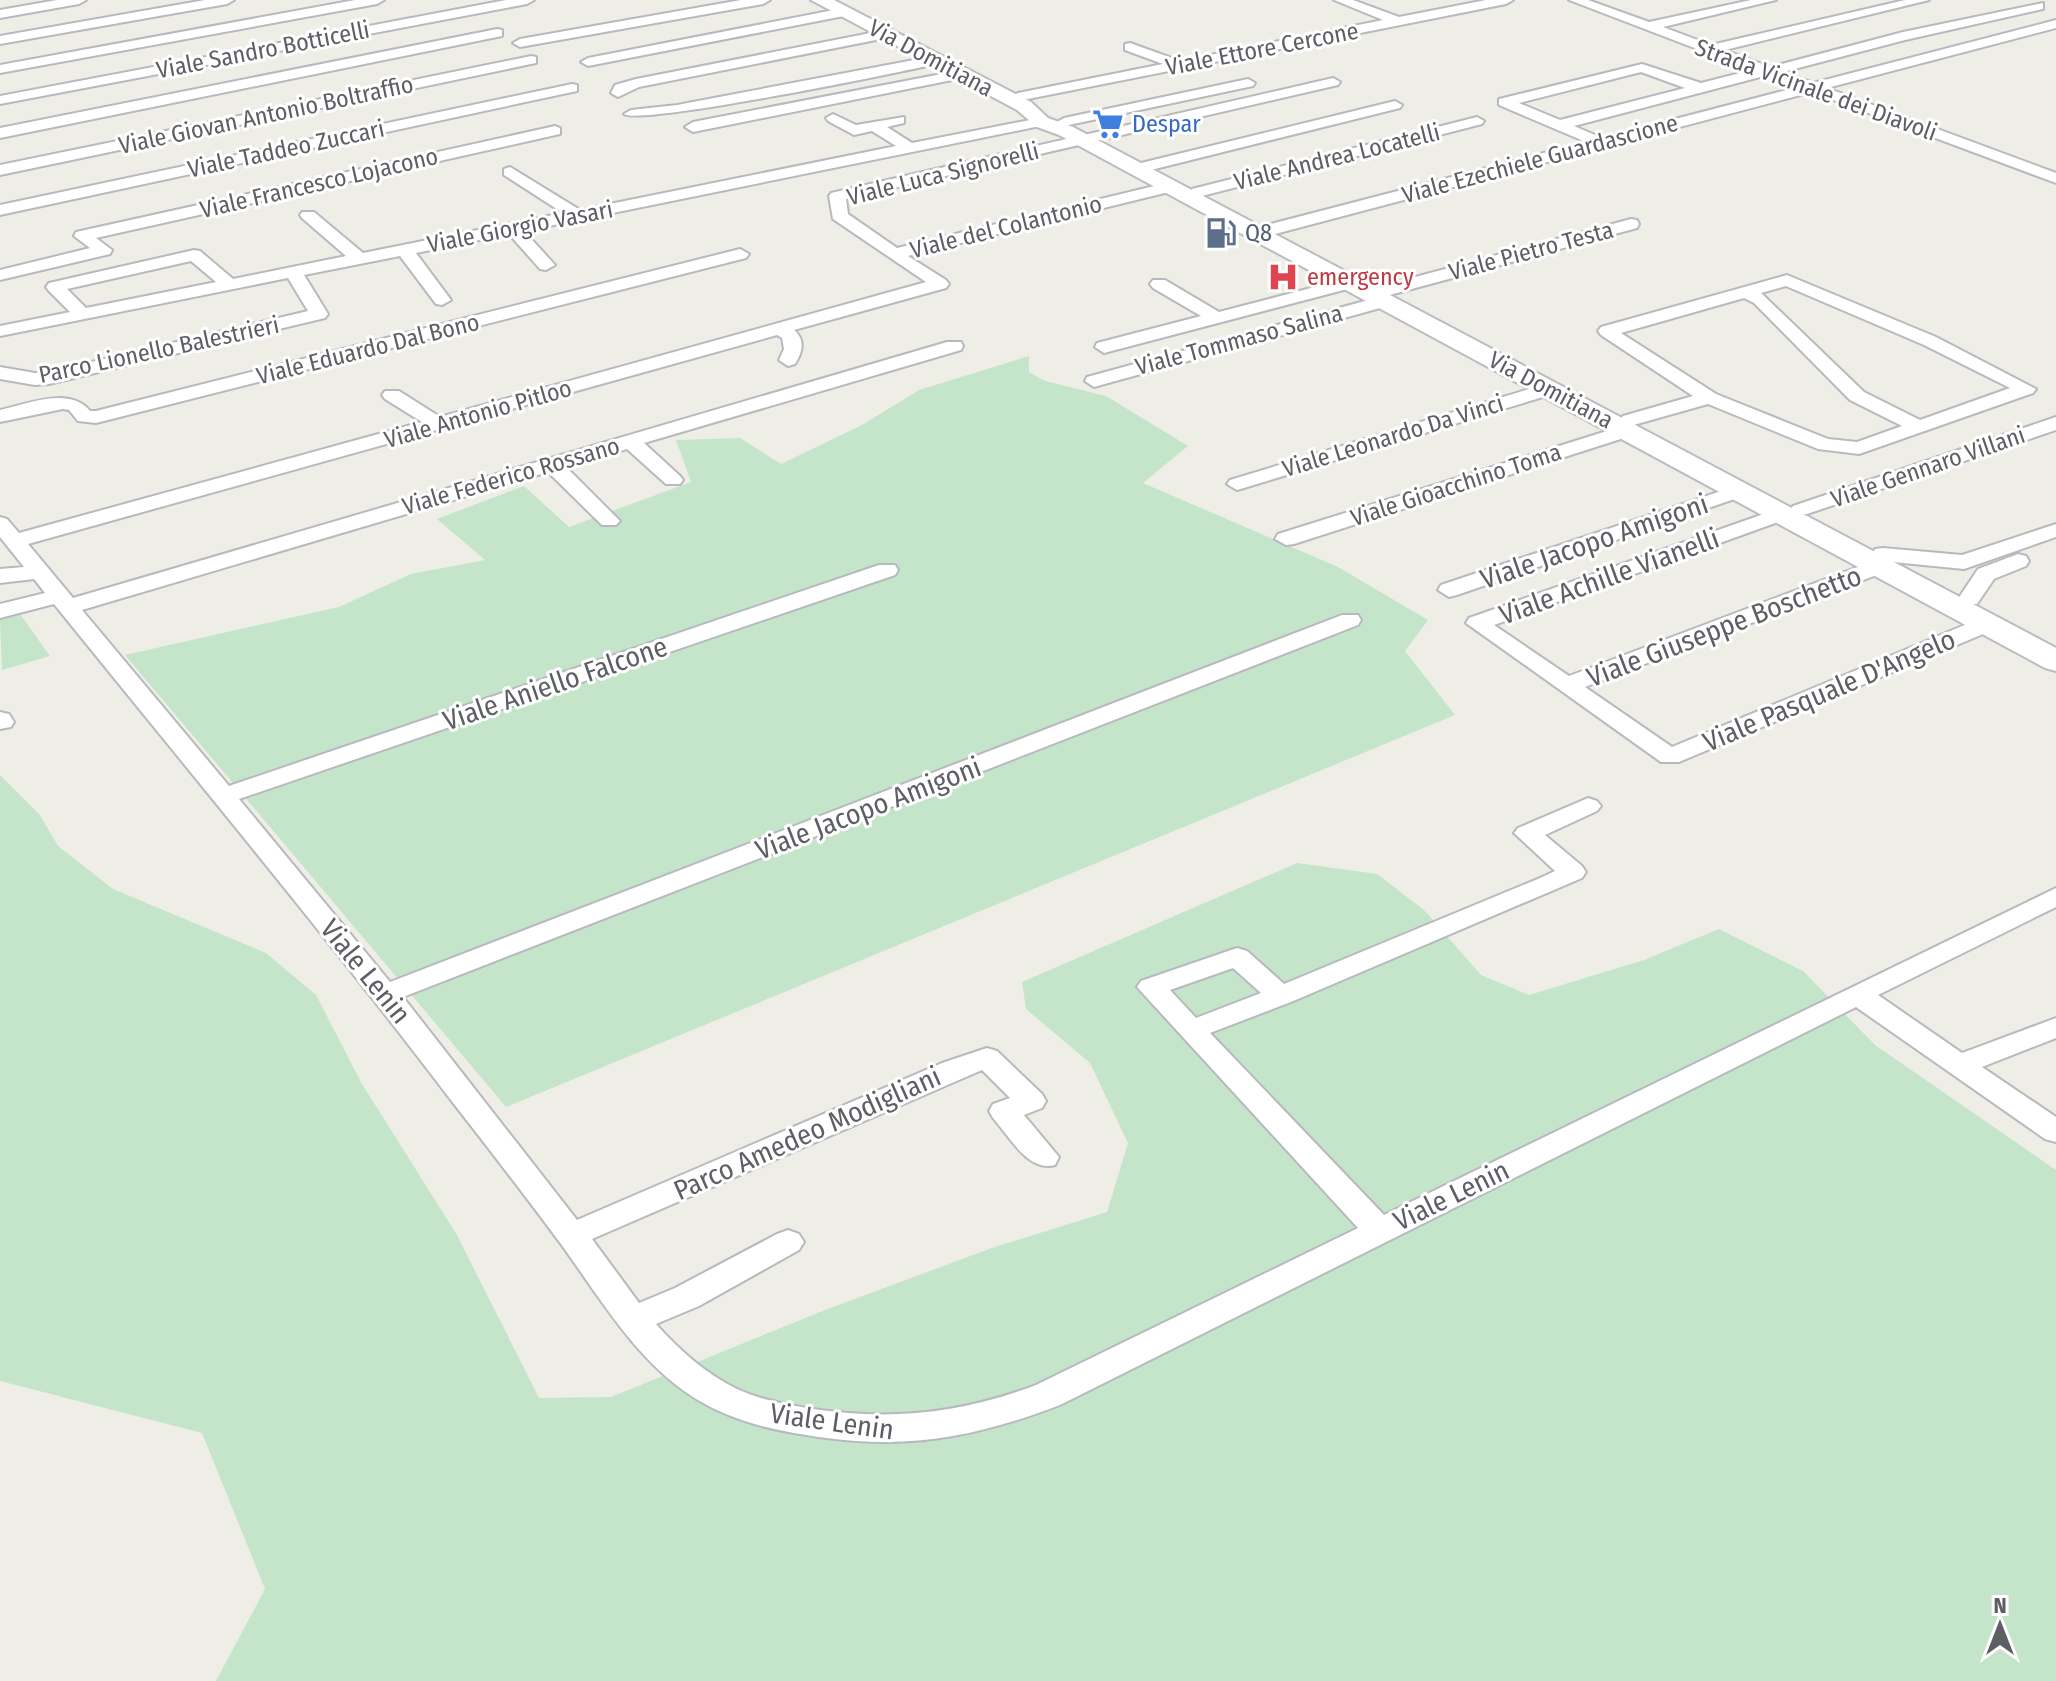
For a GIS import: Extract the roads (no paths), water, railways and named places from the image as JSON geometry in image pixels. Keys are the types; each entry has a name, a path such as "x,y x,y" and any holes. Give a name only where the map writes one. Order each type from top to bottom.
{"main road":[{"name":"Via Domitiana","path":"820,0 840,6 1018,97 1048,119"},
{"name":"Via Domitiana","path":"840,6 935,60 1269,230 1549,389 1628,426 1739,491 1791,512"},
{"name":"Via Domitiana","path":"1089,139 1349,283 1384,296 1881,560 1987,624 2056,661"},
{"name":"Via Domitiana","path":"1881,560 1969,599 2056,645"}],"street":[{"path":"0,14 79,0"},
{"path":"0,40 227,0"},
{"path":"0,69 377,0"},
{"name":"Viale Sandro Botticelli","path":"0,100 527,0"},
{"path":"520,43 763,0"},
{"path":"1341,0 1398,22"},
{"path":"1462,0 1478,6"},
{"name":"Viale Ettore Cercone","path":"1018,97 1506,0"},
{"name":"Strada Vicinale dei Diavoli","path":"1576,0 2056,178"},
{"path":"1646,27 1769,0"},
{"path":"1709,50 1922,0"},
{"path":"1596,8 1620,3"},
{"path":"1906,4 2007,36"},
{"path":"588,62 840,6"},
{"path":"1560,125 1903,36 2038,6"},
{"name":"Viale Ezechiele Guardascione","path":"1269,230 2056,24"},
{"path":"0,133 497,33"},
{"path":"618,93 620,88 636,83 886,34"},
{"path":"1903,36 1950,51"},
{"path":"1130,47 1179,65"},
{"name":"Viale Giovan Antonio Boltraffio","path":"0,170 531,60"},
{"path":"631,114 677,109 935,60"},
{"path":"1048,119 1227,67"},
{"path":"1601,143 1504,102 1642,68 1701,88"},
{"path":"693,127 962,74"},
{"path":"1089,139 1333,82"},
{"path":"1048,119 1248,83"},
{"name":"Viale Taddeo Zuccari","path":"0,210 572,88"},
{"path":"1147,166 1395,105"},
{"path":"833,118 854,130 899,120"},
{"name":"Viale Giorgio Vasari","path":"0,331 1048,119"},
{"name":"Viale Andrea Locatelli","path":"1198,192 1477,121"},
{"path":"875,126 909,148"},
{"name":"Viale Francesco Lojacono","path":"0,275 104,250 82,236 555,131"},
{"name":"Viale Luca Signorelli","path":"894,254 839,216 841,208 837,196 1089,139"},
{"path":"510,172 577,215"},
{"name":"Viale del Colantonio","path":"894,254 1171,187"},
{"path":"308,215 360,259"},
{"name":"Viale Pietro Testa","path":"1384,296 1631,224"},
{"path":"513,228 546,265"},
{"path":"405,250 442,300"},
{"name":"Viale Eduardo Dal Bono","path":"0,416 63,403 73,404 85,417 96,417 740,254"},
{"name":"Viale del Colantonio","path":"894,254 940,284"},
{"path":"82,314 55,287 194,255 229,285"},
{"name":"Parco Lionello Balestrieri","path":"0,373 35,379 49,378 319,314 293,272"},
{"path":"1787,280 1930,341 1957,356 2026,389 1969,394 1917,426 1859,448 1841,449 1709,398 1651,363 1607,331 1787,280"},
{"path":"1104,347 1349,283"},
{"name":"Viale Antonio Pitloo","path":"7,532 440,425 940,284"},
{"path":"1159,284 1217,318"},
{"path":"1746,292 1760,299 1857,396 1917,426"},
{"name":"Viale Tommaso Salina","path":"1094,381 1384,296"},
{"path":"779,328 791,336 793,349 788,360"},
{"name":"Viale Federico Rossano","path":"0,611 63,601 552,464 954,346"},
{"path":"1957,356 1969,394"},
{"name":"Viale Leonardo Da Vinci","path":"1237,484 1549,389"},
{"path":"392,395 440,425"},
{"name":"Viale Gioacchino Toma","path":"1286,539 1709,398"},
{"name":"Viale Gennaro Villani","path":"1791,512 2056,423"},
{"path":"630,441 673,480"},
{"path":"552,464 609,521"},
{"name":"Viale Jacopo Amigoni","path":"1449,590 1739,491"},
{"name":"Viale Achille Vianelli","path":"1670,757 1477,623 1791,512"},
{"path":"1881,560 1964,562 2056,530"},
{"name":"Viale Lenin","path":"7,532 385,994 572,1235 632,1320 676,1367 714,1393 751,1410 844,1428 905,1431 954,1426 996,1416 1048,1395 2056,896"},
{"path":"1969,599 1986,574 2056,546"},
{"name":"Viale Giuseppe Boschetto","path":"1568,685 1881,560"},
{"name":"Viale Aniello Falcone","path":"223,796 887,570"},
{"path":"0,576 40,572"},
{"name":"Viale Jacopo Amigoni","path":"385,994 1350,620"},
{"name":"Viale Pasquale D'Angelo","path":"1670,757 1987,624"},
{"path":"1190,1029 1225,1019 1573,872 1527,833 1588,806"},
{"path":"1281,996 1237,957 1151,987 1380,1231"},
{"path":"1857,994 2056,1132"},
{"path":"1959,1065 2056,1027"},
{"name":"Parco Amedeo Modigliani","path":"572,1235 952,1070 987,1058 1031,1101 1004,1111 1044,1157"},
{"path":"632,1320 687,1297 788,1242"}],"place":[{"name":"Despar","path":"1108,124"},
{"name":"Q8","path":"1221,233"},
{"name":"emergency","path":"1283,277"}]}
